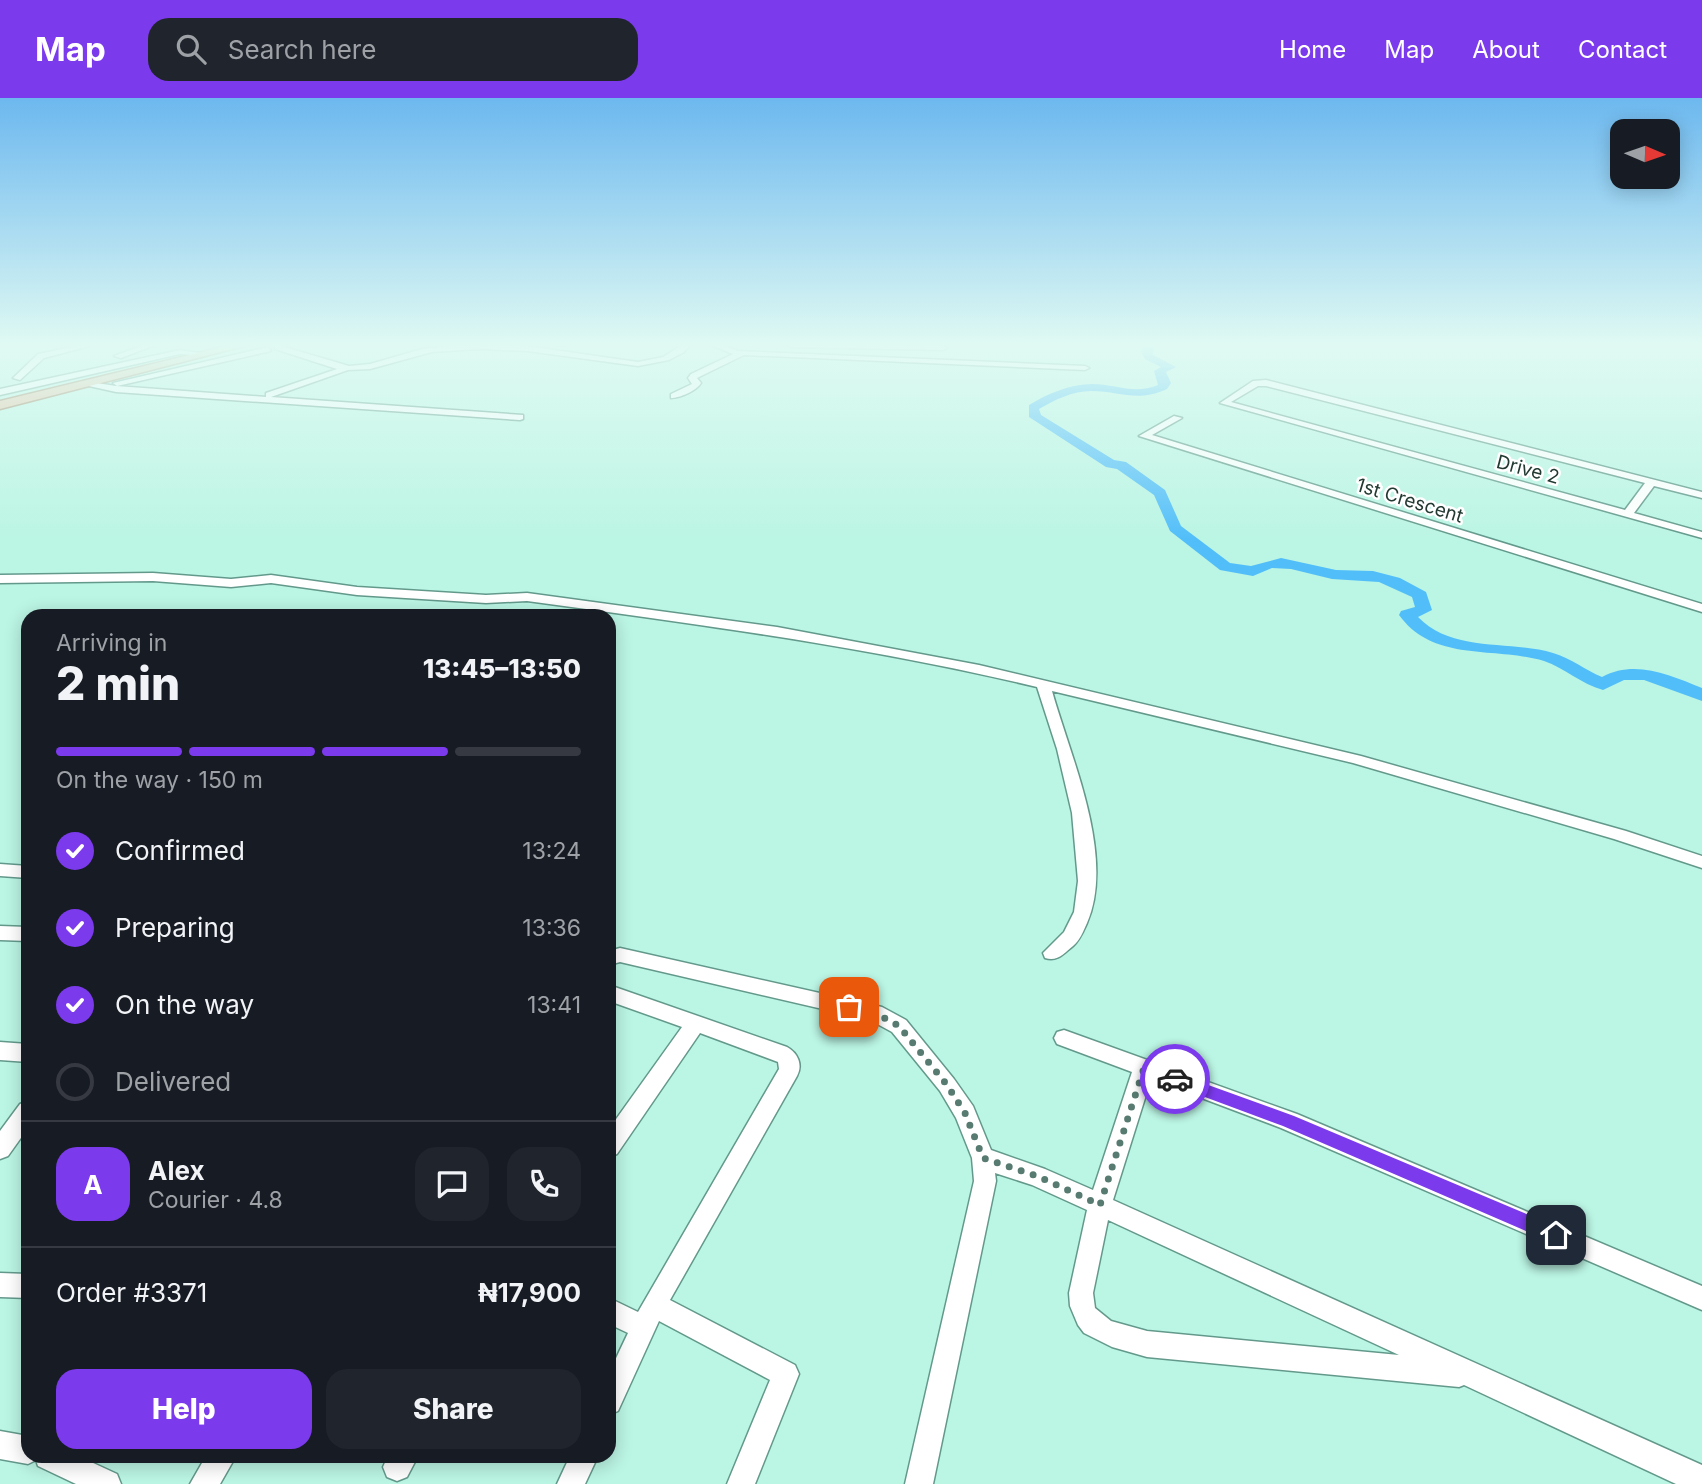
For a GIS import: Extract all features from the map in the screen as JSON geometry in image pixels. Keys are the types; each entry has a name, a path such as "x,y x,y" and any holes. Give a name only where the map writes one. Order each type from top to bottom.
{"street":[{"path":"420,410 520,417"},
{"name":"Drive 2","path":"1248,410 1702,535"},
{"name":"Drive 2","path":"1371,410 1651,482"},
{"name":"1st Crescent","path":"1177,418 1144,436 1702,608"},
{"path":"1628,514 1651,482 1702,495"},
{"path":"0,579 153,577 231,583 271,579 356,591 486,599 527,597 615,609"},
{"path":"616,609 777,631 933,659 1356,760 1633,839 1702,862"},
{"path":"1044,685 1074,795 1088,891 1080,924 1065,946 1052,953"},
{"path":"0,870 21,872"},
{"path":"0,933 21,934"},
{"path":"616,956 875,1013 899,1026 965,1113 983,1158 985,1181 919,1484"},
{"path":"616,996 780,1053 787,1057 790,1070 648,1317 616,1387"},
{"path":"616,1137 695,1025"},
{"path":"1064,1038 1289,1121 1702,1298"},
{"path":"0,1051 21,1053"},
{"path":"1144,1068 1100,1205 1081,1293 1080,1307 1086,1319 1102,1331 1147,1344 1472,1376"},
{"path":"0,1149 21,1120"},
{"path":"983,1158 1037,1176 1702,1479"},
{"path":"0,1285 21,1286"},
{"path":"616,1311 648,1317 786,1374 741,1484"},
{"path":"0,1445 21,1449"},
{"path":"63,1463 107,1484"},
{"path":"204,1484 218,1463"},
{"path":"571,1484 581,1463"}],"waterway":[{"path":"1033,410 1035,417 1111,464 1121,465 1160,493 1175,528 1226,567 1253,571 1262,566 1281,563 1332,574 1387,579 1420,595 1424,610 1407,615 1420,629 1436,638 1454,644 1549,657 1603,684 1620,676 1644,675 1664,679 1702,695"}],"way so far":[{"path":"849,1007 875,1013 899,1026 947,1085 965,1113 983,1158 1037,1176 1100,1205 1144,1068 1175,1079"}],"route":[{"path":"1175,1079 1289,1121 1556,1235"}]}
